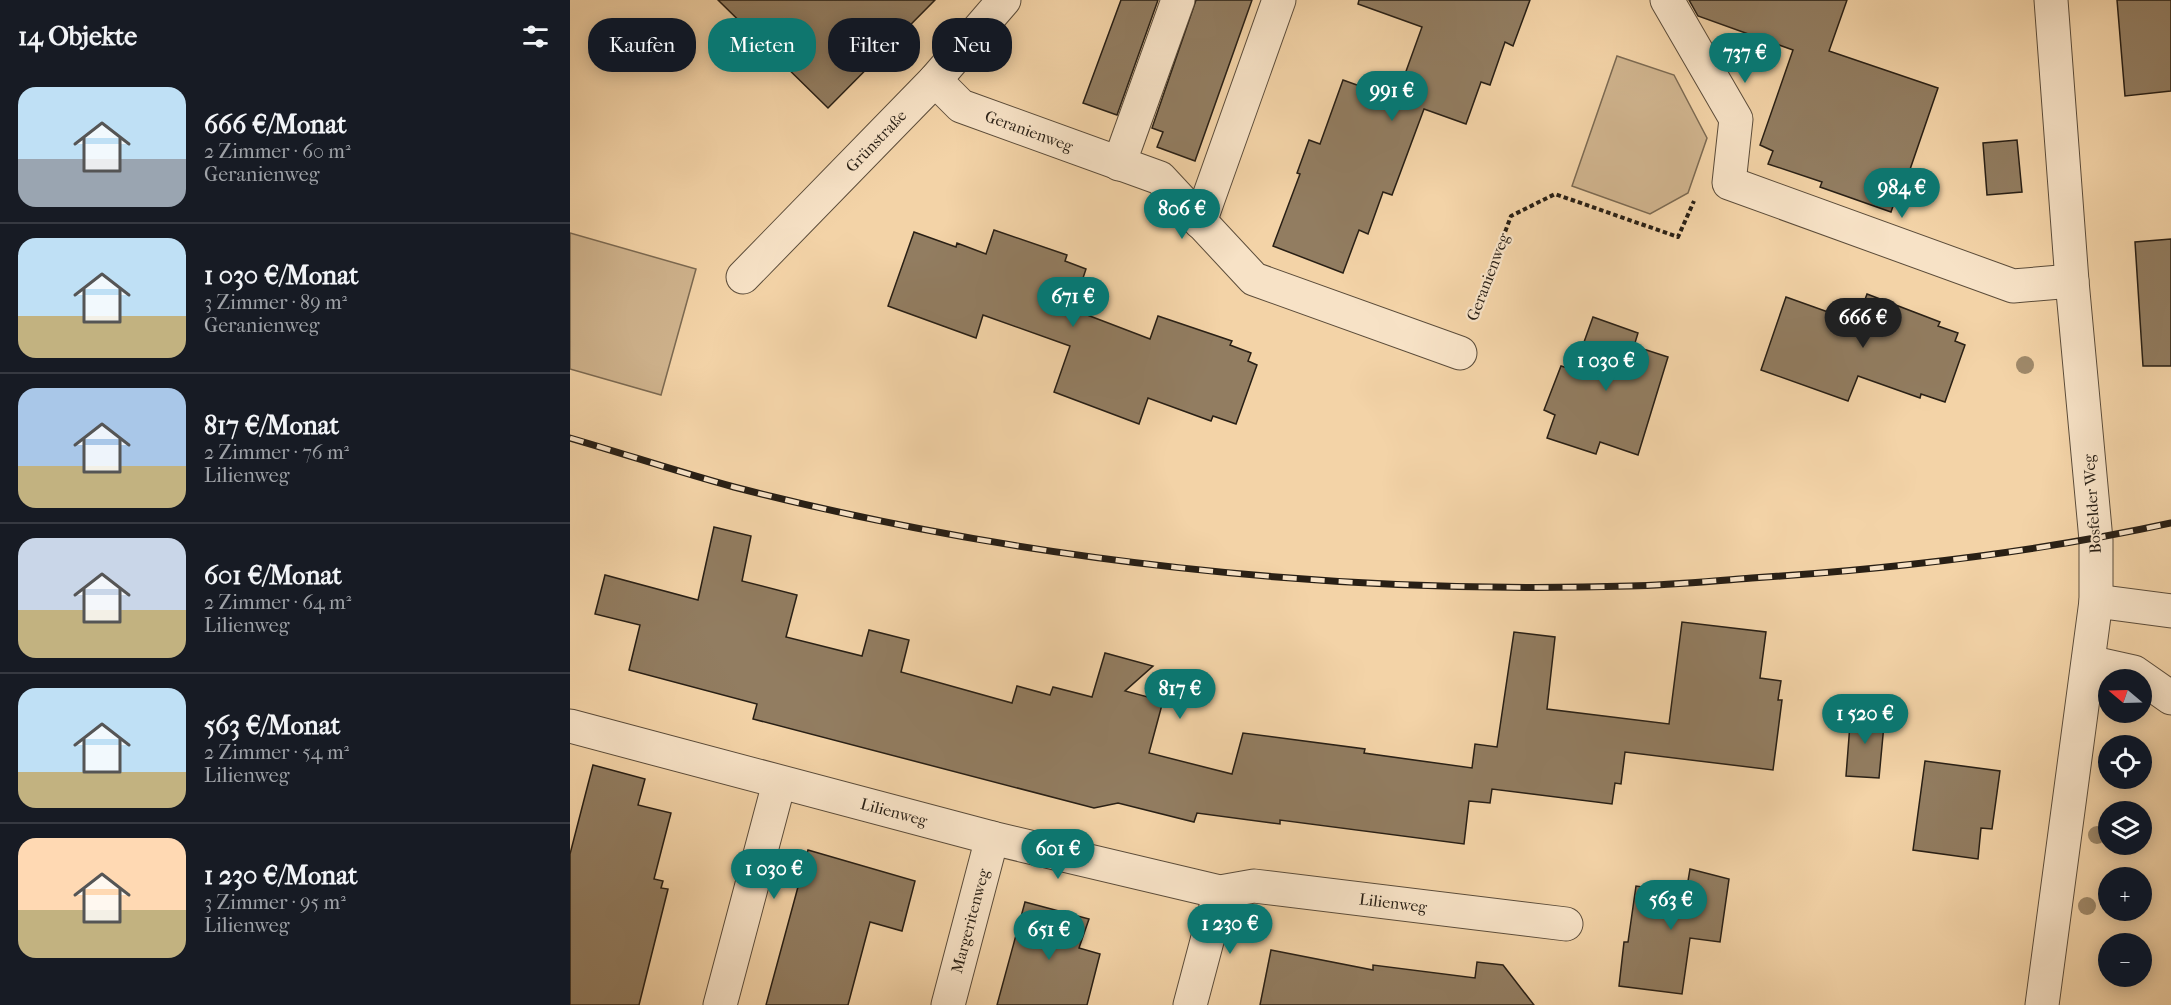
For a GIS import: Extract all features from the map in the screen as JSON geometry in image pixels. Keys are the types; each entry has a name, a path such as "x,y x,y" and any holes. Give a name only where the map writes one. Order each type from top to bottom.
{"street":[{"name":"Grünstraße","path":"743,277 935,80 1004,0"},
{"path":"1119,164 1178,0"},
{"path":"1200,222 1279,0"},
{"path":"1667,0 1736,119 1729,183 2013,286 2072,280"},
{"name":"Bosfelder Weg","path":"2042,1005 2096,601 2096,540 2072,280 2051,0"},
{"name":"Geranienweg","path":"935,80 961,106 1160,178 1254,279 1460,353"},
{"path":"2096,601 2171,611"},
{"path":"2089,662 2133,672 2171,698"},
{"name":"Lilienweg","path":"570,726 992,838 1220,892 1254,886 1566,924"},
{"path":"720,1005 779,783"},
{"name":"Margeritenweg","path":"948,1005 992,838"},
{"path":"1190,1005 1220,892"}],"path":[{"name":"Geranienweg","path":"1460,353 1511,216 1555,194 1678,237 1692,202 1729,183"}],"shaded area":[{"path":"1617,56 1674,75 1707,138 1688,193 1650,214 1572,186"},
{"path":"570,233 696,269 661,395 570,369"}],"building":[{"path":"718,0 935,0 917,18 828,18 828,72 864,72 828,108 791,72 816,72 816,18 736,18"},
{"path":"1121,0 1158,0 1117,115 1083,103"},
{"path":"1196,0 1252,0 1195,161 1157,147 1163,132 1152,128"},
{"path":"1359,0 1530,0 1513,46 1505,42 1490,85 1481,82 1466,124 1424,109 1392,195 1383,192 1368,234 1359,230 1343,273 1273,246 1300,174 1297,173 1309,140 1320,144 1343,80 1396,99 1422,27 1358,4"},
{"path":"1689,0 1847,0 1829,51 1938,88 1906,181 1902,180 1891,212 1820,187 1822,182 1768,164 1773,151 1760,145 1793,50 1698,16"},
{"path":"2117,0 2171,0 2171,91 2125,96"},
{"path":"2017,140 2022,192 1987,195 1983,143"},
{"path":"994,230 1067,255 1065,261 1086,269 1083,278 1093,282 1082,313 1150,339 1158,316 1232,341 1230,345 1251,353 1248,361 1257,365 1236,424 1213,416 1211,421 1148,398 1139,424 1054,392 1070,346 983,315 976,338 888,306 914,232 956,247 957,243 986,254"},
{"path":"2171,239 2171,366 2143,366 2135,242"},
{"path":"1867,294 1940,322 1938,326 1958,333 1955,341 1965,345 1945,402 1921,394 1920,398 1858,376 1848,401 1761,370 1786,297 1828,312 1830,306 1859,316"},
{"path":"1593,317 1638,333 1634,346 1668,357 1638,455 1600,442 1596,454 1547,438 1555,415 1544,410 1561,366 1574,370"},
{"path":"714,527 751,536 742,581 797,595 786,637 862,656 869,630 909,640 901,672 1012,703 1017,686 1050,695 1053,687 1092,697 1105,653 1153,666 1125,691 1163,701 1149,753 1232,774 1243,733 1365,749 1364,753 1472,768 1475,744 1497,747 1514,632 1555,637 1547,709 1669,724 1682,622 1766,632 1760,678 1781,681 1778,700 1782,700 1773,770 1625,752 1621,784 1615,783 1612,804 1492,789 1490,803 1469,801 1464,844 1280,820 1280,824 1197,813 1194,822 1118,803 1094,808 753,719 757,704 629,670 640,625 595,614 605,575 698,600"},
{"path":"1851,711 1885,714 1879,778 1846,776"},
{"path":"1925,761 2000,771 1992,829 1981,828 1978,859 1913,850"},
{"path":"593,765 645,779 638,805 671,813 654,879 663,881 661,888 668,889 639,1005 570,1005 570,854"},
{"path":"808,850 915,881 902,931 870,922 848,1005 766,1005"},
{"path":"1690,869 1729,879 1720,942 1690,938 1682,994 1619,986 1624,942 1628,942 1636,886 1686,893"},
{"path":"1025,902 1089,919 1079,948 1100,954 1087,1005 997,1005"},
{"path":"1271,950 1373,970 1373,965 1475,978 1477,962 1503,965 1534,1005 1260,1005"}],"railway":[{"path":"570,438 734,487 843,513 953,535 1179,568 1405,585 1630,586 1805,574 1910,565 2015,551 2171,523"}]}
